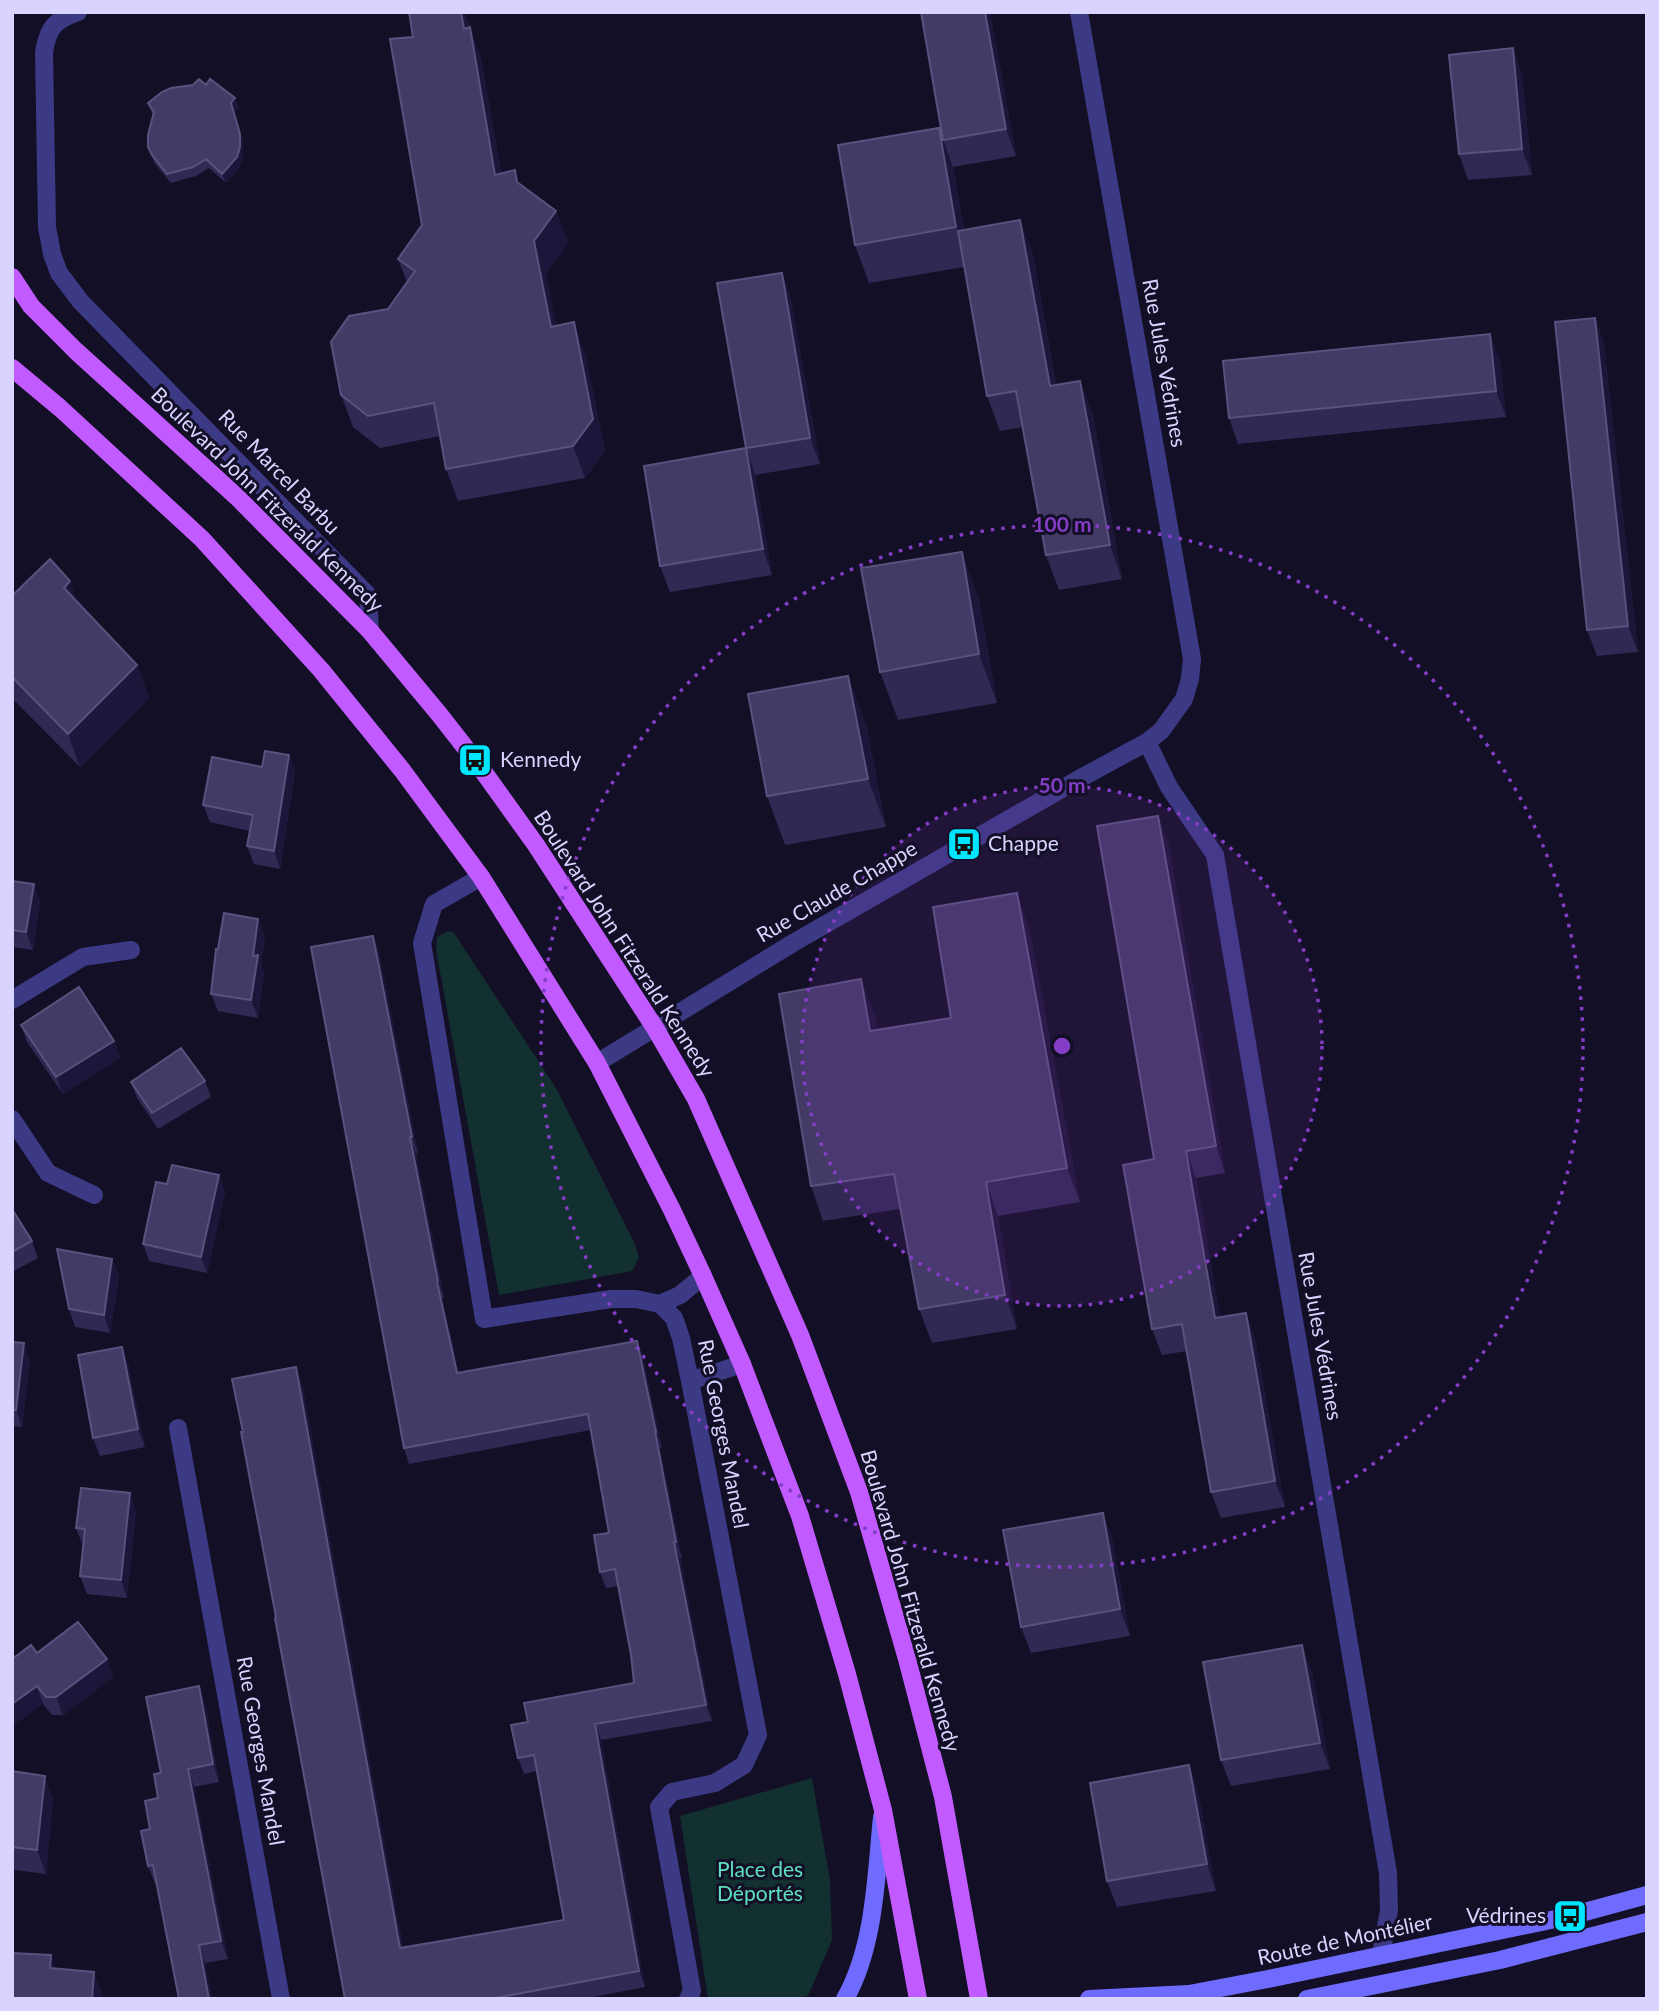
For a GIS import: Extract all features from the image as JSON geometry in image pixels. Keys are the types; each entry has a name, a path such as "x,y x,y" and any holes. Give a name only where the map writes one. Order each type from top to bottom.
{"main road":[{"name":"Boulevard John Fitzerald Kennedy","path":"12,277 31,306 237,498 370,631 475,760 536,845 655,1028 696,1099 789,1310 859,1492 943,1797 979,1999"},
{"path":"12,368 60,408 202,539 321,670 402,770 481,877 597,1063 703,1276 742,1364 800,1516 847,1674 883,1810 918,1999"},
{"path":"845,1999 863,1950 872,1915 883,1810"},
{"name":"Route de Montélier","path":"1089,1999 1189,1994 1570,1916 1647,1895"},
{"path":"1307,1999 1500,1960 1647,1923"}],"street":[{"name":"Rue Marcel Barbu","path":"78,12 55,22 46,36 45,44 47,228 59,273 81,302 368,595 370,631"},
{"name":"Rue Jules Védrines","path":"1079,12 1192,659 1190,680 1184,699 1172,717"},
{"name":"Rue Claude Chappe","path":"597,1063 805,936 1147,742 1161,731 1172,717"},
{"name":"Rue Jules Védrines","path":"1147,742 1169,787 1215,855 1385,1858 1389,1910 1381,1955"},
{"path":"481,877 435,904 422,943 484,1320 611,1299 636,1299 660,1304 680,1295 703,1276"},
{"path":"12,1000 83,957 131,950"},
{"path":"14,1127 48,1173 94,1195"},
{"name":"Rue Georges Mandel","path":"660,1304 674,1318 681,1338 758,1735 744,1765 715,1783 673,1792 659,1807 692,1991 688,1999"},
{"path":"690,1381 742,1364"},
{"name":"Rue Georges Mandel","path":"178,1428 281,1999"}],"green space":[{"path":"448,931 454,933 556,1088 635,1244 639,1258 632,1271 499,1295 436,950 437,937"},
{"name":"Place des Déportés","path":"812,1778 830,1880 832,1940 808,1996 791,1999 708,1999 680,1816"}],"building":[{"path":"409,12 461,12 464,29 470,27 495,175 515,170 517,182 556,211 534,241 551,327 574,322 593,419 573,446 446,469 434,403 368,416 341,395 331,342 349,316 388,309 415,271 398,259 422,225 390,39 413,37"},
{"path":"921,12 985,12 1006,129 943,140"},
{"path":"1513,48 1522,149 1459,154 1449,55"},
{"path":"199,79 206,85 210,79 235,98 231,103 240,134 237,157 222,174 206,159 193,167 167,174 148,147 154,112 148,103 162,92 193,85"},
{"path":"939,128 956,227 855,245 838,145"},
{"path":"1020,220 1050,386 1080,381 1110,545 1046,555 1016,391 987,396 958,231"},
{"path":"782,273 810,438 746,448 717,283"},
{"path":"1595,318 1628,626 1587,630 1555,322"},
{"path":"1490,334 1496,391 1229,418 1223,361"},
{"path":"746,448 763,549 660,566 644,466"},
{"path":"962,552 979,654 880,672 861,568"},
{"path":"50,559 70,581 64,588 137,665 68,734 12,677 12,596"},
{"path":"848,676 868,779 767,796 748,694"},
{"path":"265,751 289,755 274,851 247,846 253,815 203,805 212,757 262,767"},
{"path":"1158,816 1216,1146 1186,1151 1215,1318 1246,1313 1275,1481 1211,1492 1182,1324 1152,1329 1123,1165 1154,1159 1097,826"},
{"path":"12,881 34,884 26,932 12,930"},
{"path":"1017,893 1067,1168 986,1182 1005,1295 919,1309 894,1174 811,1186 779,994 861,979 870,1031 951,1018 933,907"},
{"path":"224,913 258,919 253,956 258,955 251,1000 211,994 216,949"},
{"path":"373,936 437,1282 457,1373 637,1341 706,1705 595,1724 639,1971 490,1999 345,1999 232,1379 296,1367 400,1948 564,1920 534,1755 518,1758 511,1725 528,1722 524,1703 634,1683 615,1569 600,1572 594,1535 609,1533 588,1414 404,1448 311,947"},
{"path":"79,987 114,1041 56,1077 21,1025"},
{"path":"181,1048 205,1081 152,1113 131,1082"},
{"path":"172,1165 219,1175 201,1257 143,1244 156,1182 167,1184"},
{"path":"12,1209 32,1241 12,1252"},
{"path":"57,1249 112,1259 104,1315 69,1309"},
{"path":"12,1342 24,1343 16,1410 12,1410"},
{"path":"122,1347 138,1429 93,1438 78,1355"},
{"path":"81,1488 130,1493 121,1580 80,1576 85,1529 76,1528"},
{"path":"1103,1513 1120,1609 1021,1627 1003,1530"},
{"path":"78,1622 107,1659 56,1697 46,1697 37,1686 12,1704 12,1655 15,1657 31,1645 37,1653"},
{"path":"1302,1645 1320,1743 1221,1760 1203,1662"},
{"path":"199,1686 213,1764 188,1769 221,1941 199,1945 209,1999 179,1999 153,1865 148,1866 141,1831 150,1829 145,1801 158,1798 154,1774 161,1773 146,1697"},
{"path":"1189,1765 1207,1864 1107,1881 1090,1783"},
{"path":"12,1771 45,1776 37,1850 12,1847"},
{"path":"12,1953 51,1955 50,1968 94,1972 92,1999 12,1999"}],"place":[{"name":"Kennedy","path":"475,760"},
{"name":"Chappe","path":"964,844"},
{"name":"Védrines","path":"1570,1916"}]}
